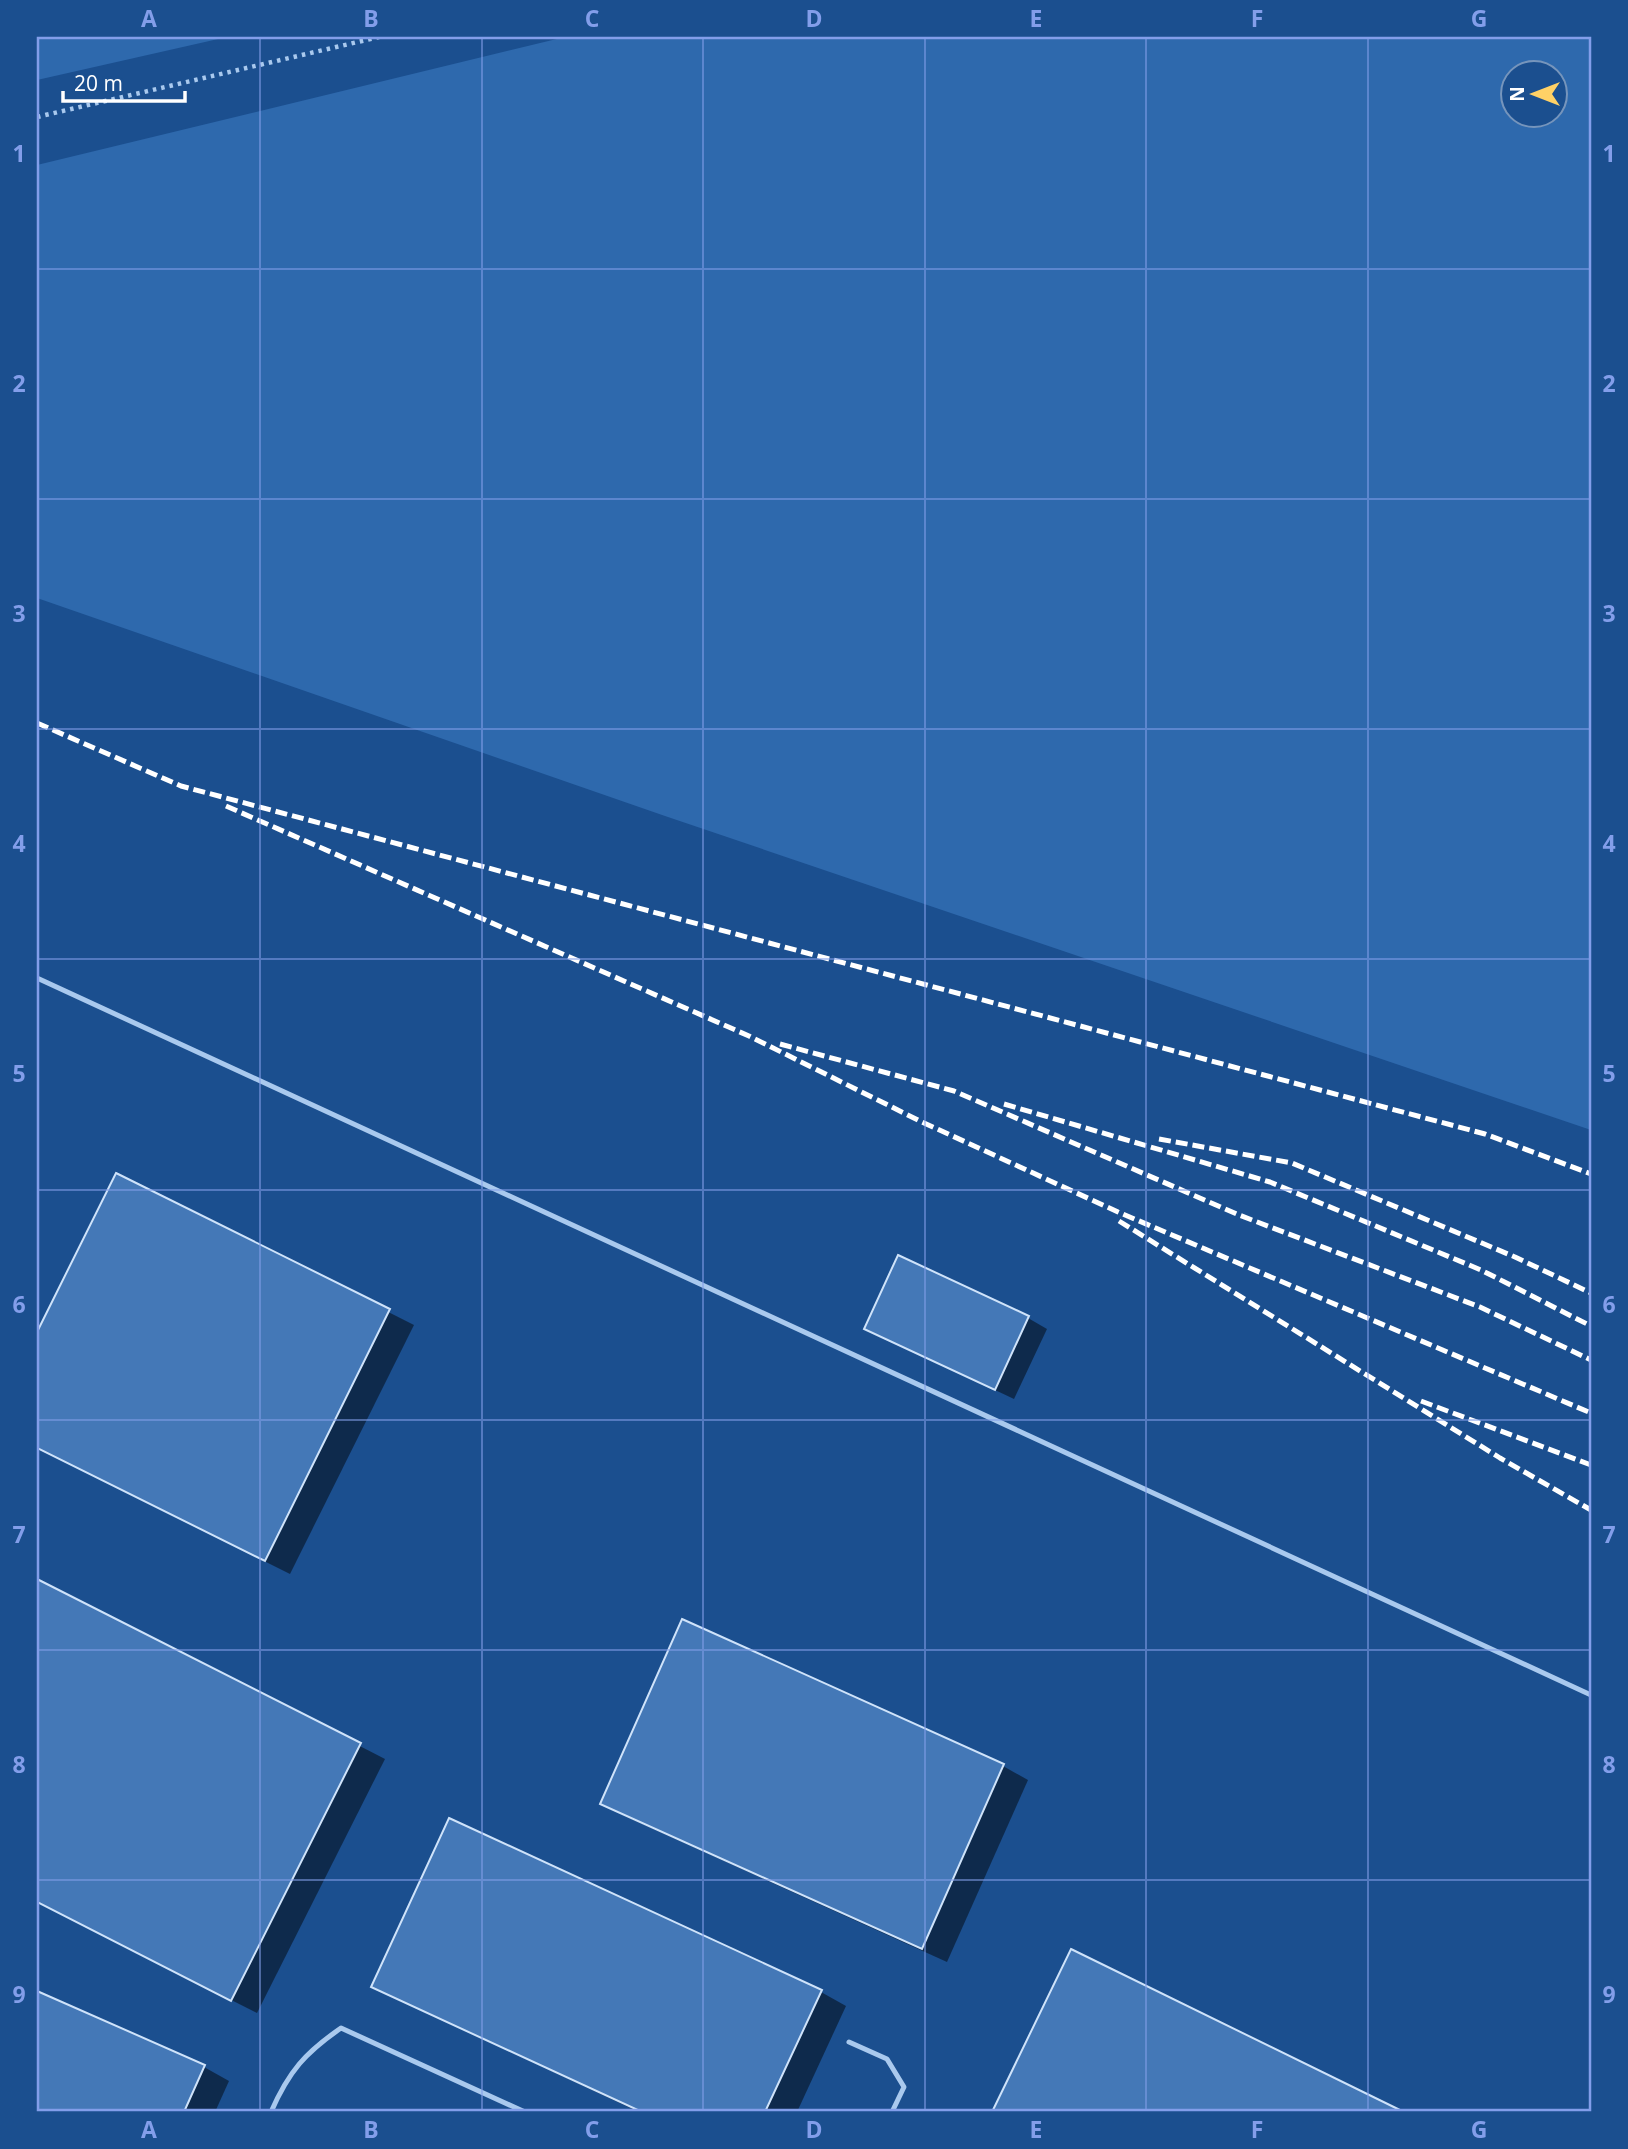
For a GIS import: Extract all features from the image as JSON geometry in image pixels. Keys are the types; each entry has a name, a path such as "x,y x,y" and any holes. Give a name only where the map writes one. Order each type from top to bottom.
{"lane":[{"path":"37,978 1591,1695"},
{"path":"271,2112 281,2089 308,2052 341,2028 525,2112"},
{"path":"849,2042 887,2059 899,2077 904,2087 892,2112"}],"path":[{"path":"37,117 379,37"}],"shaded area":[{"path":"37,37 227,37 37,80"},
{"path":"565,37 1591,37 1591,1130 665,816 37,598 37,165"}],"building":[{"path":"116,1173 390,1309 265,1561 37,1448 37,1332"},
{"path":"898,1255 1029,1316 995,1390 864,1329"},
{"path":"37,1579 361,1743 231,2001 37,1902"},
{"path":"682,1619 1004,1764 922,1949 600,1804"},
{"path":"449,1818 822,1990 765,2112 642,2112 371,1987"},
{"path":"1071,1949 1404,2112 992,2112"},
{"path":"37,1991 205,2065 184,2112 37,2112"}],"railway":[{"path":"37,723 181,786 1485,1134 1591,1174"},
{"path":"226,806 749,1036 922,1122 1118,1212 1591,1413"},
{"path":"780,1044 954,1091 1239,1215 1480,1307 1591,1360"},
{"path":"1004,1104 1270,1182 1481,1270 1591,1326"},
{"path":"1159,1139 1292,1163 1515,1257 1591,1293"},
{"path":"1119,1221 1500,1458 1591,1510"},
{"path":"1421,1401 1591,1465"}]}
